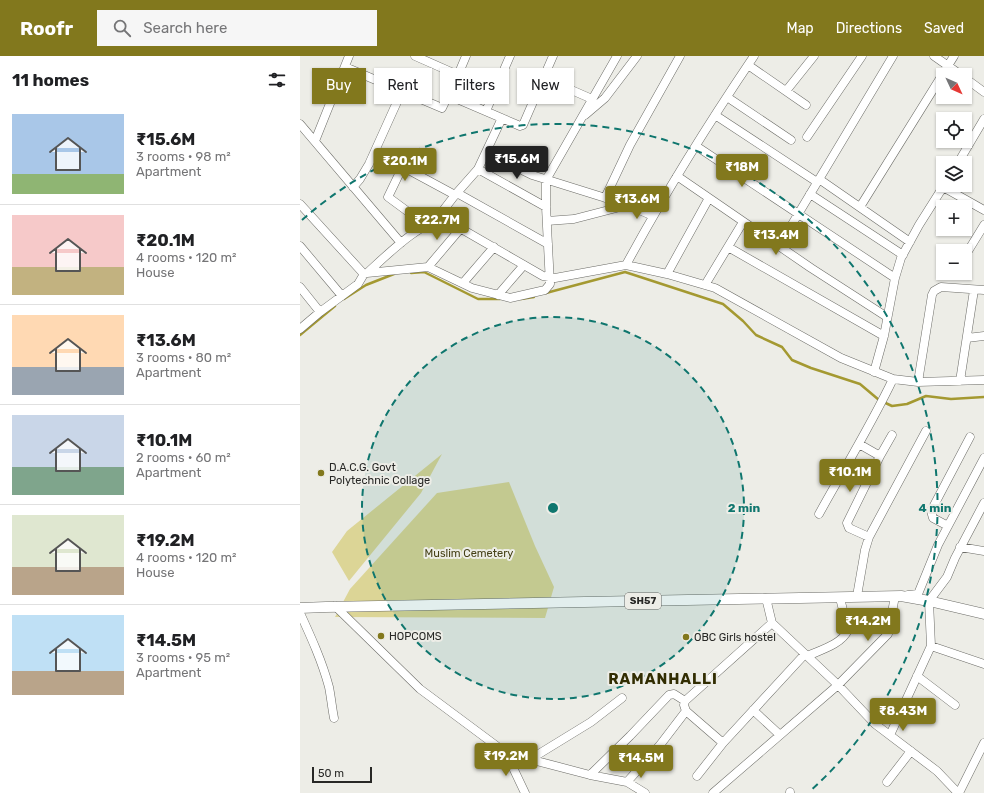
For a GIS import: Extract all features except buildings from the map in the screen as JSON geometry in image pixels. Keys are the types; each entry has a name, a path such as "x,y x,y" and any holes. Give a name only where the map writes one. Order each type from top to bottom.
{"main road":[{"name":"SH57","path":"300,608 335,606 898,596 929,601 984,614"}],"street":[{"path":"315,141 349,56"},
{"path":"415,56 442,68"},
{"path":"461,68 466,56"},
{"path":"486,111 510,56"},
{"path":"548,68 553,56"},
{"path":"302,209 362,272 366,273 428,267 472,288 510,298 545,290 550,284 546,221 546,180 617,56"},
{"path":"580,119 605,98 637,56"},
{"path":"605,198 630,145 680,56"},
{"path":"626,265 677,176 726,97 754,56"},
{"path":"786,91 814,56"},
{"path":"807,138 862,56"},
{"path":"779,246 893,56"},
{"path":"934,56 951,68"},
{"path":"860,207 954,56"},
{"path":"748,64 806,105"},
{"path":"345,67 374,79"},
{"path":"972,83 984,92"},
{"path":"574,91 592,99"},
{"path":"726,97 791,140"},
{"path":"353,187 360,179 368,164 396,104"},
{"path":"432,104 442,108 444,104"},
{"path":"469,104 520,126 523,125 532,104"},
{"path":"715,115 860,207 910,242"},
{"path":"435,221 456,194 478,170 502,118"},
{"path":"962,156 984,119"},
{"path":"300,124 401,243"},
{"path":"696,146 895,278"},
{"path":"487,153 517,169 546,180 628,205 653,216"},
{"path":"426,225 388,197 402,168 405,168 456,194 548,244"},
{"path":"478,170 546,207"},
{"path":"677,176 743,222 887,317"},
{"path":"874,372 884,336 895,278 903,255 940,192"},
{"path":"954,192 984,210"},
{"path":"810,194 903,255"},
{"path":"667,274 710,198"},
{"path":"546,221 574,219 628,205"},
{"path":"300,329 358,284 366,273 401,243 426,225 435,221 446,220 544,276 555,278 626,265 667,274 715,288 841,358 893,379 918,382 984,380"},
{"path":"705,285 743,222"},
{"path":"972,245 984,225"},
{"path":"428,267 461,228"},
{"path":"300,246 342,296"},
{"path":"463,283 494,247"},
{"path":"728,247 884,336"},
{"path":"498,295 524,265"},
{"path":"300,287 320,312"},
{"path":"918,382 932,295 934,291 941,287 984,290"},
{"path":"960,381 974,290"},
{"path":"966,338 984,336"},
{"path":"819,514 859,444 893,379"},
{"path":"697,776 723,743 806,655 835,643 846,634 848,630 842,598 857,596 865,550 869,537 926,431"},
{"path":"869,537 849,528 847,523 892,435"},
{"path":"948,526 933,518 932,511 970,437"},
{"path":"859,444 880,456"},
{"path":"713,793 838,685 888,634 898,596 918,594 938,545 984,458"},
{"path":"890,735 931,646 929,601 947,577 960,547 984,503"},
{"path":"960,547 984,551"},
{"path":"766,598 772,623 838,685 875,724 936,771 958,793 984,743"},
{"path":"335,606 420,689 506,753 590,775 627,782 645,793"},
{"path":"300,613 322,664 329,688 334,718"},
{"path":"685,701 772,623"},
{"path":"931,646 984,664"},
{"path":"917,676 955,705"},
{"path":"590,775 630,736 669,694 674,694 685,701"},
{"path":"529,760 591,722 622,698"},
{"path":"627,782 660,745 686,711 685,701"},
{"path":"753,710 780,735"},
{"path":"686,711 723,743"},
{"path":"887,782 911,751"},
{"path":"506,753 525,793"}],"green space":[{"path":"442,454 421,493 349,581 332,552 347,531"},
{"name":"Muslim Cemetery","path":"509,482 535,546 554,587 545,618 335,617 350,589 437,493"}],"waterway":[{"path":"411,273 424,272 478,299 500,299"},
{"path":"546,293 625,272 723,304 743,321 756,335 782,347 792,360 811,368 860,384 879,400 892,406 907,404 926,396 951,399 984,397"},
{"path":"344,299 366,285 394,274"},
{"path":"521,299 534,297"},
{"path":"300,335 335,306"}],"place":[{"name":"D.A.C.G. Govt Polytechnic Collage","path":"321,473"},
{"name":"HOPCOMS","path":"381,636"},
{"name":"OBC Girls hostel","path":"686,637"}],"district":[{"name":"RAMANHALLI","path":"663,679"}]}
